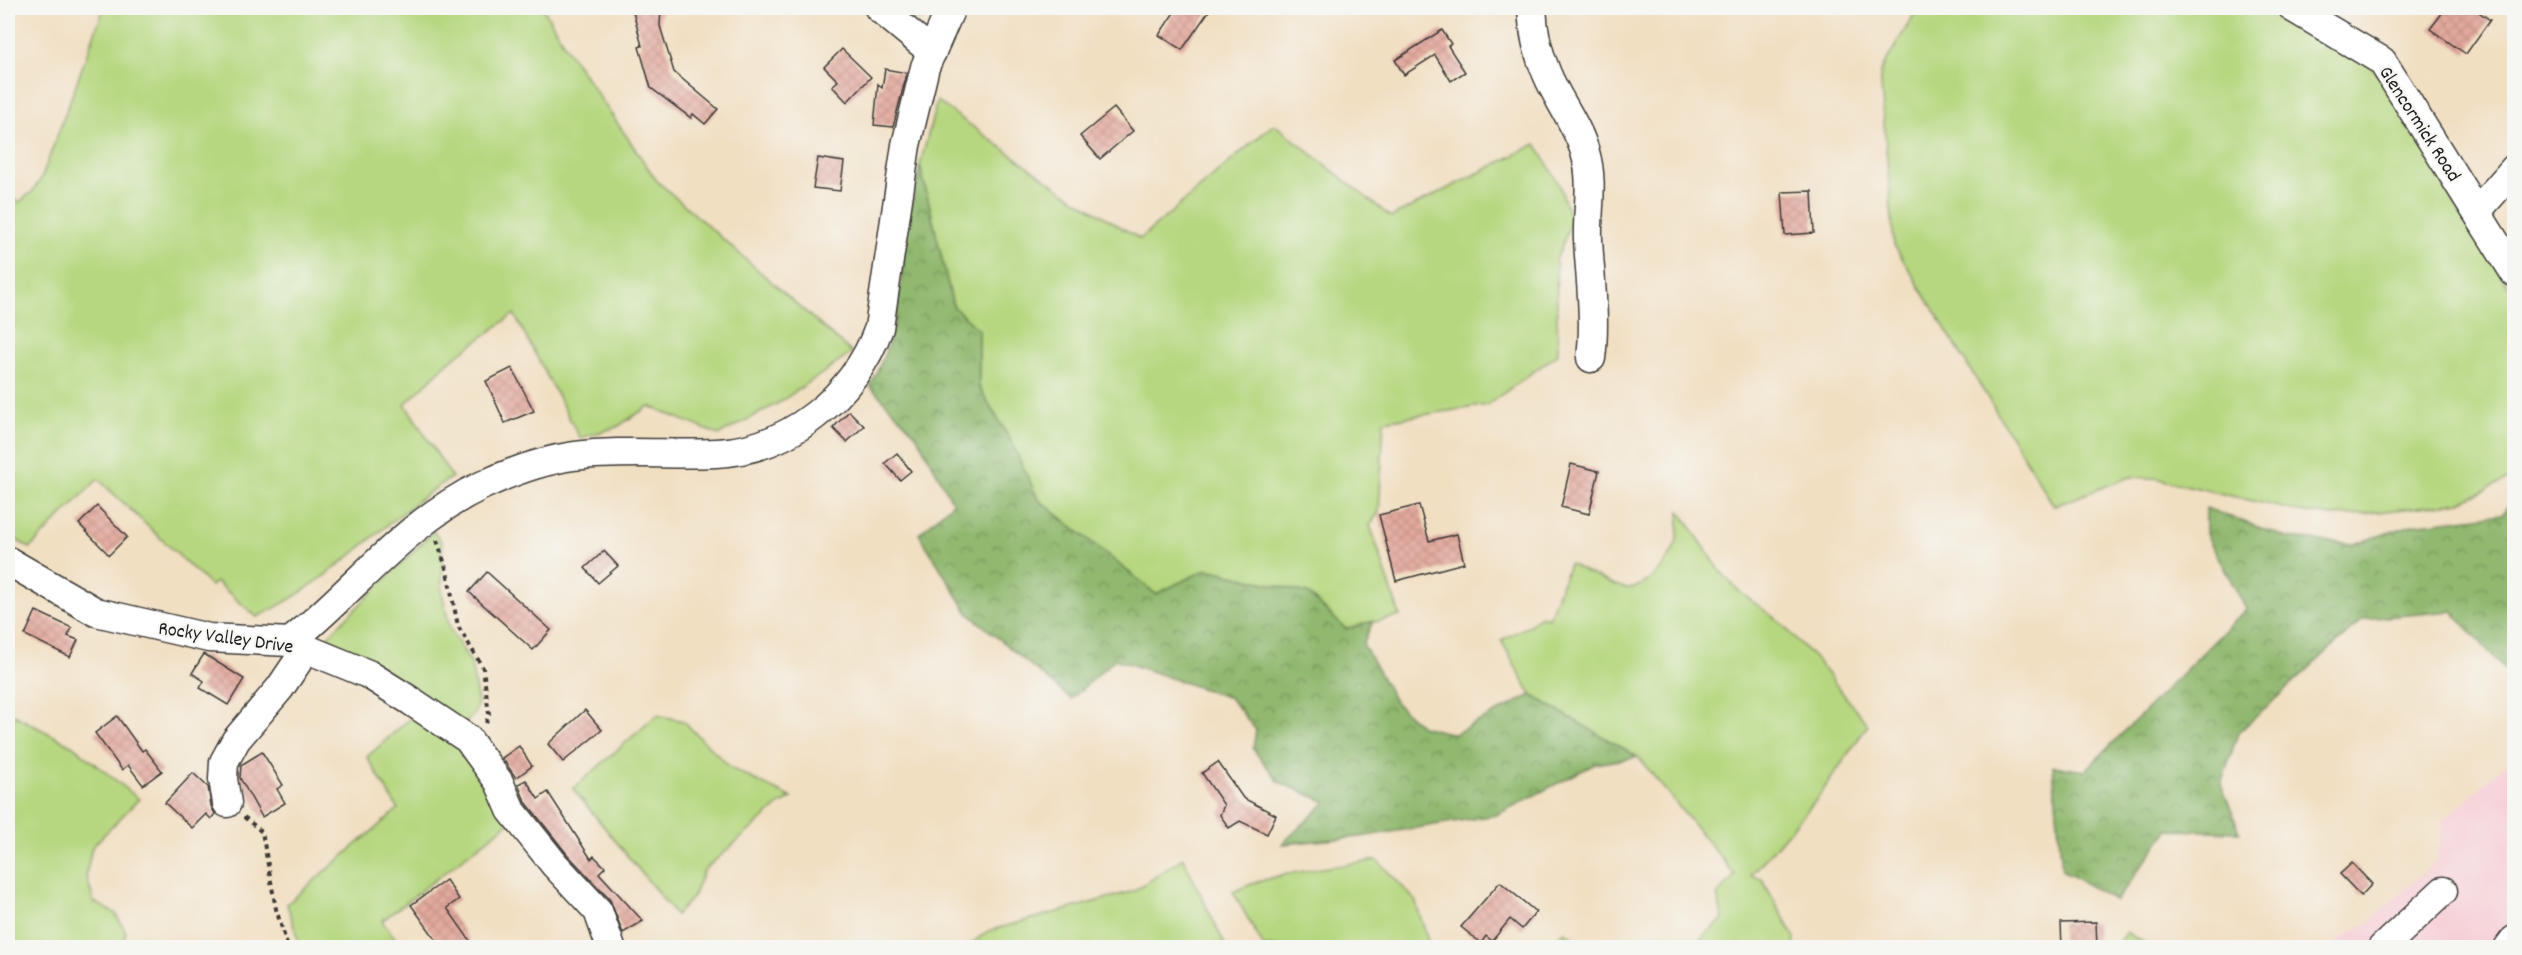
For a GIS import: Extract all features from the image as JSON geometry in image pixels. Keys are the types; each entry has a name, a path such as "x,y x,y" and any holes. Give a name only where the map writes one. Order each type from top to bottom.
{"street":[{"path":"879,8 932,52"},
{"path":"227,803 223,779 224,762 236,740 280,688 298,645 322,616 420,523 484,485 558,460 612,453 717,453 755,448 793,432 824,408 852,380 864,363 879,328 904,156 925,67 951,8"},
{"path":"1532,8 1538,47 1546,73 1574,125 1585,152 1591,184 1588,237 1593,316 1591,358"},
{"name":"Glencormick Road","path":"2293,8 2382,61 2478,210 2514,272"},
{"path":"2478,210 2514,169"},
{"name":"Rocky Valley Drive","path":"8,561 96,612 209,638 298,645 368,674 468,739 499,782 511,810 555,865 597,911 611,948"},
{"path":"2389,946 2443,891"},
{"path":"2508,948 2514,940"}],"path":[{"path":"420,523 439,544 458,626 483,668 489,714 475,748"},
{"path":"227,803 262,832 276,909 288,948"}],"shaded area":[{"path":"2514,756 2514,947 2331,948 2342,936 2368,923 2437,861 2443,821"}],"green space":[{"path":"104,8 543,8 568,51 657,181 852,353 780,402 719,435 649,406 617,427 580,438 514,314 451,360 405,404 452,477 403,512 309,587 257,617 216,582 211,586 98,479 30,548 8,535 8,196 19,202 32,192 42,177"},
{"path":"891,8 939,8 929,17 912,20"},
{"path":"1918,8 2276,8 2349,48 2378,74 2398,102 2461,216 2514,294 2514,476 2461,502 2333,516 2300,512 2155,478 2130,477 2054,506 1894,245 1880,72"},
{"path":"937,101 1064,192 1140,239 1274,124 1391,217 1536,144 1560,186 1571,222 1556,261 1558,354 1487,405 1384,421 1379,512 1370,525 1400,616 1346,629 1307,593 1208,569 1156,594 1038,499 1011,441 979,387 979,331 953,306 920,165"},
{"path":"920,165 953,306 979,330 979,387 1011,441 1038,499 1156,594 1207,569 1307,593 1346,629 1373,621 1363,644 1396,703 1421,726 1454,734 1531,695 1638,757 1595,764 1496,815 1360,837 1282,844 1326,802 1279,782 1253,749 1256,730 1230,698 1115,659 1071,699 968,613 919,534 953,503 916,435 870,386 887,347 897,312 907,225"},
{"path":"2514,498 2514,679 2452,611 2363,619 2238,733 2221,784 2240,832 2168,830 2116,901 2062,870 2053,766 2085,771 2246,609 2206,534 2206,508 2288,538 2354,544 2412,525 2502,514"},
{"path":"1680,511 1721,572 1740,592 1780,622 1817,661 1868,725 1817,799 1751,875 1762,879 1795,938 1794,947 1691,947 1723,919 1717,895 1735,875 1638,757 1531,695 1501,640 1529,626 1540,616 1549,618 1569,564 1621,587 1630,588 1640,585 1657,574 1674,547 1678,536"},
{"path":"434,531 442,543 442,593 450,629 471,663 478,703 475,713 463,726 326,638"},
{"path":"8,712 73,746 139,799 92,847 86,875 94,902 115,913 126,932 121,947 8,947"},
{"path":"415,714 464,745 483,787 515,818 382,921 402,947 300,947 287,904 398,809 367,757"},
{"path":"657,715 683,721 732,769 792,798 779,805 704,870 693,897 676,915 573,789"},
{"path":"1183,858 1226,947 971,948 970,945 988,931 1134,891"},
{"path":"1377,860 1415,900 1430,947 1264,947 1233,892 1285,875"},
{"path":"1565,932 1583,944 1627,947 1546,947"},
{"path":"2126,932 2150,947 2115,947"}],"building":[{"path":"632,8 661,8 660,26 674,72 718,109 705,124 693,114 691,118 651,88 639,47 642,46"},
{"path":"1177,8 1211,8 1182,50 1159,35"},
{"path":"2446,8 2473,8 2490,20 2466,54 2430,29"},
{"path":"1442,30 1451,44 1448,46 1465,72 1451,81 1435,55 1404,75 1395,60"},
{"path":"842,49 871,77 847,102 832,86 838,81 824,67"},
{"path":"885,69 907,73 893,127 874,125 878,84 882,88"},
{"path":"1114,108 1133,131 1100,159 1080,136"},
{"path":"818,158 844,162 840,191 813,188"},
{"path":"1812,191 1814,233 1785,235 1782,192"},
{"path":"512,368 534,411 505,423 486,381"},
{"path":"849,411 864,426 847,442 833,428"},
{"path":"897,453 911,471 900,480 885,463"},
{"path":"1571,464 1599,471 1589,514 1561,507"},
{"path":"1419,505 1429,541 1457,534 1464,563 1396,581 1379,515"},
{"path":"97,506 127,537 109,555 79,524"},
{"path":"604,551 618,566 598,583 585,568"},
{"path":"487,572 551,630 533,650 469,592"},
{"path":"36,611 72,628 68,636 78,640 70,657 25,635"},
{"path":"204,654 244,679 228,705 200,688 204,681 192,673"},
{"path":"585,710 602,730 563,762 548,744"},
{"path":"117,716 142,751 145,749 162,771 143,785 128,765 122,770 95,733"},
{"path":"519,746 532,766 516,778 502,758"},
{"path":"262,752 283,785 277,789 285,803 262,817 240,778 241,765"},
{"path":"1218,762 1243,798 1276,815 1267,834 1240,821 1229,828 1220,815 1224,805 1202,773"},
{"path":"193,773 208,787 211,806 215,814 211,819 206,814 192,828 165,803"},
{"path":"526,780 538,799 548,792 591,859 594,856 605,867 599,873 643,921 623,933 610,900 567,854 525,801 518,784"},
{"path":"2352,863 2372,884 2361,896 2340,874"},
{"path":"446,880 459,899 447,908 471,942 463,948 442,948 411,905"},
{"path":"1500,882 1536,912 1522,929 1510,919 1492,941 1486,936 1481,943 1461,927"},
{"path":"2096,922 2097,948 2062,948 2061,923"}]}
